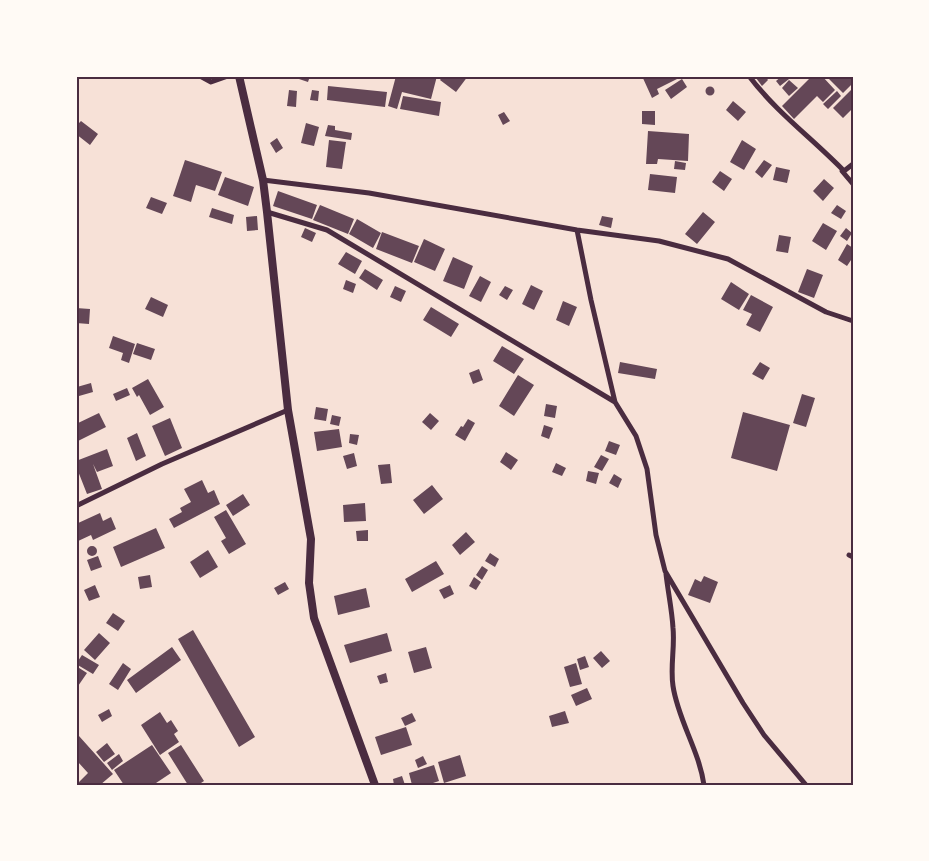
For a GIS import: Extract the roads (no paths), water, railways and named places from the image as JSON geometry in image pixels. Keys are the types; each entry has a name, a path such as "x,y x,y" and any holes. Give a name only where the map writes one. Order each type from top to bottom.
{"main road":[{"path":"239,76 263,180 288,410 311,538 310,583 314,618 375,785"}],"street":[{"path":"200,76 211,82 228,76"},
{"path":"749,76 790,121 844,171 842,172 853,184"},
{"path":"844,171 853,164"},
{"path":"263,180 369,193 577,230 659,241 728,260 826,312 853,321"},
{"path":"267,212 327,230 615,402"},
{"path":"577,230 615,402 636,436 647,469 656,535 665,571 674,628 672,684 679,714 695,752 704,785"},
{"path":"76,506 162,464 288,410"},
{"path":"665,571 753,719 806,785"}]}
